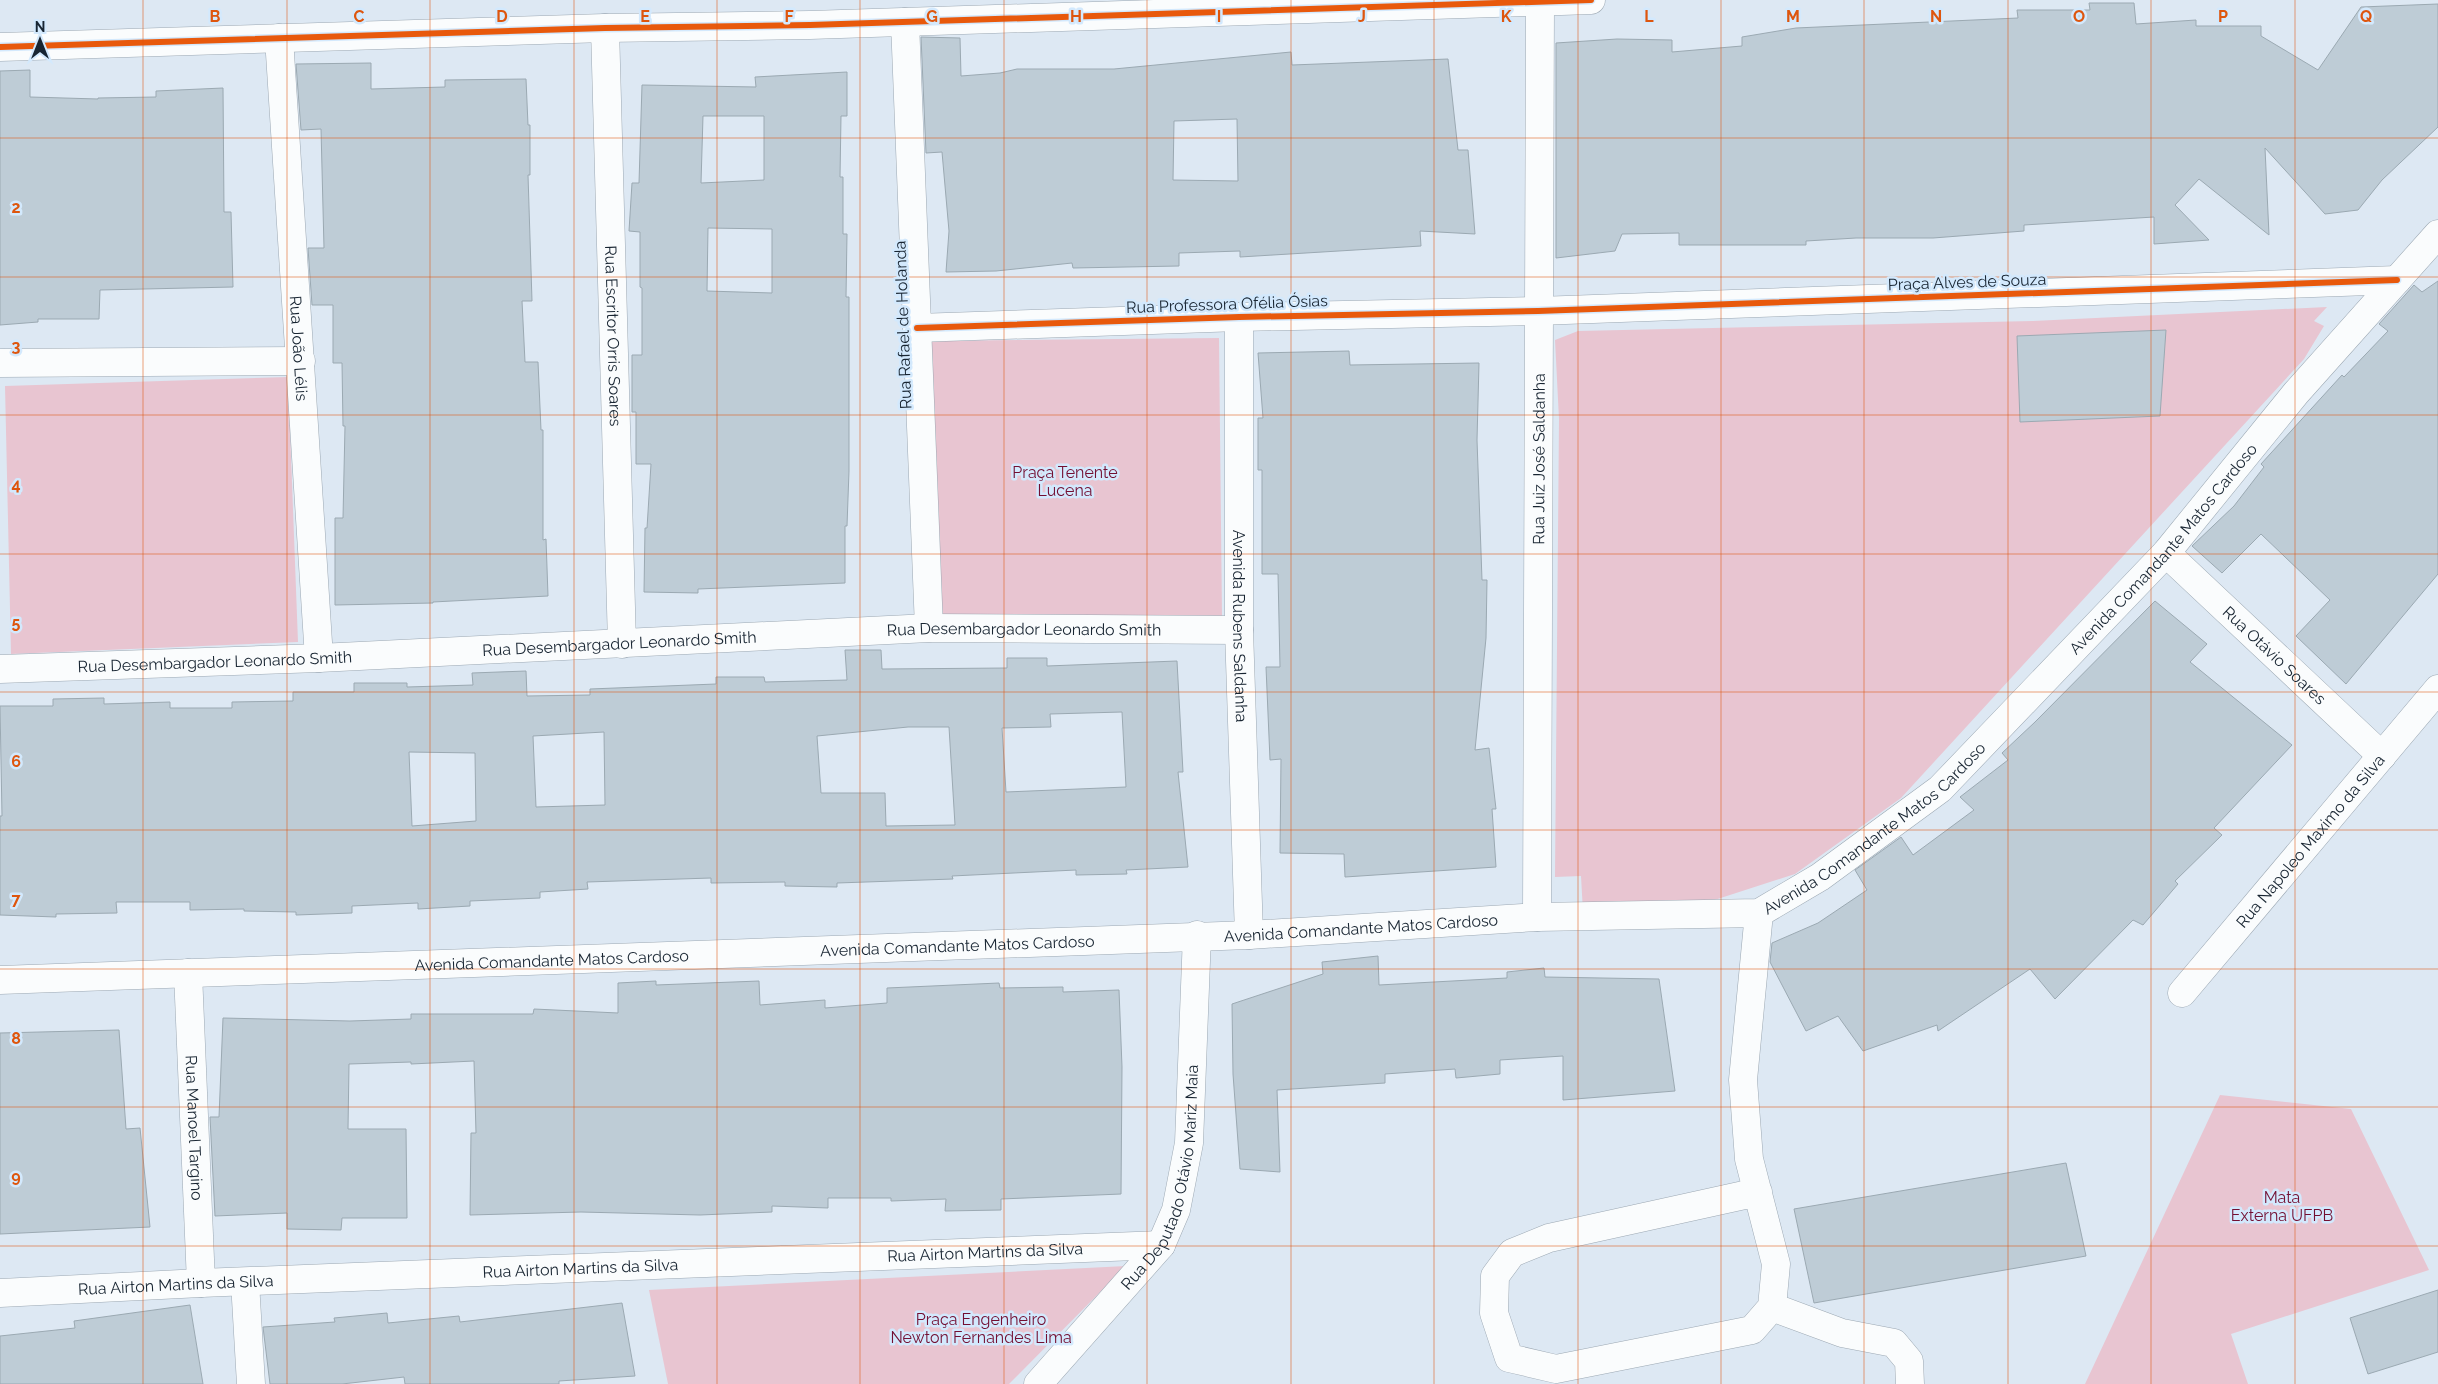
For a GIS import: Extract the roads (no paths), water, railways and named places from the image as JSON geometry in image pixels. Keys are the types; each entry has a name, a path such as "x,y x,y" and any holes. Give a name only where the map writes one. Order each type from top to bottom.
{"street":[{"path":"0,47 606,28 905,22 1591,0"},
{"name":"Rua Juiz José Saldanha","path":"1537,917 1540,2"},
{"name":"Rua Rafael de Holanda","path":"905,22 929,628"},
{"name":"Rua Escritor Orris Soares","path":"606,28 622,644"},
{"name":"Rua João Lélis","path":"279,38 319,658"},
{"name":"Avenida Comandante Matos Cardoso","path":"0,980 1197,935 1248,935 1537,917 1758,913 1820,877 1940,790 2166,553 2296,393 2438,234"},
{"name":"Praça Alves de Souza","path":"1538,311 2397,280"},
{"name":"Rua Professora Ofélia Ósias","path":"917,328 1239,316 1538,311"},
{"name":"Avenida Rubens Saldanha","path":"1239,316 1239,630 1248,935"},
{"path":"0,363 301,361"},
{"name":"Rua Otávio Soares","path":"2166,553 2382,756"},
{"name":"Rua Desembargador Leonardo Smith","path":"0,669 319,658 929,628 1239,630"},
{"name":"Rua Napoleo Maximo da Silva","path":"2182,993 2438,689"},
{"path":"1758,913 1743,1080 1749,1159 1758,1192 1776,1264 1772,1307 1752,1330 1556,1369 1510,1358 1494,1313 1495,1276 1512,1253 1549,1238 1758,1192"},
{"name":"Rua Deputado Otávio Mariz Maia","path":"1038,1384 1161,1245 1176,1210 1189,1143 1197,935"},
{"name":"Rua Manoel Targino","path":"188,973 201,1283"},
{"name":"Rua Airton Martins da Silva","path":"0,1293 201,1283 1161,1245"},
{"path":"245,1282 251,1384"},
{"path":"1772,1307 1842,1333 1894,1343 1909,1361 1910,1384"}],"park label":[{"name":"Praça Tenente Lucena","path":"1065,481"},
{"name":"Mata Externa UFPB","path":"2282,1206"},
{"name":"Praça Engenheiro Newton Fernandes Lima","path":"981,1328"}]}
